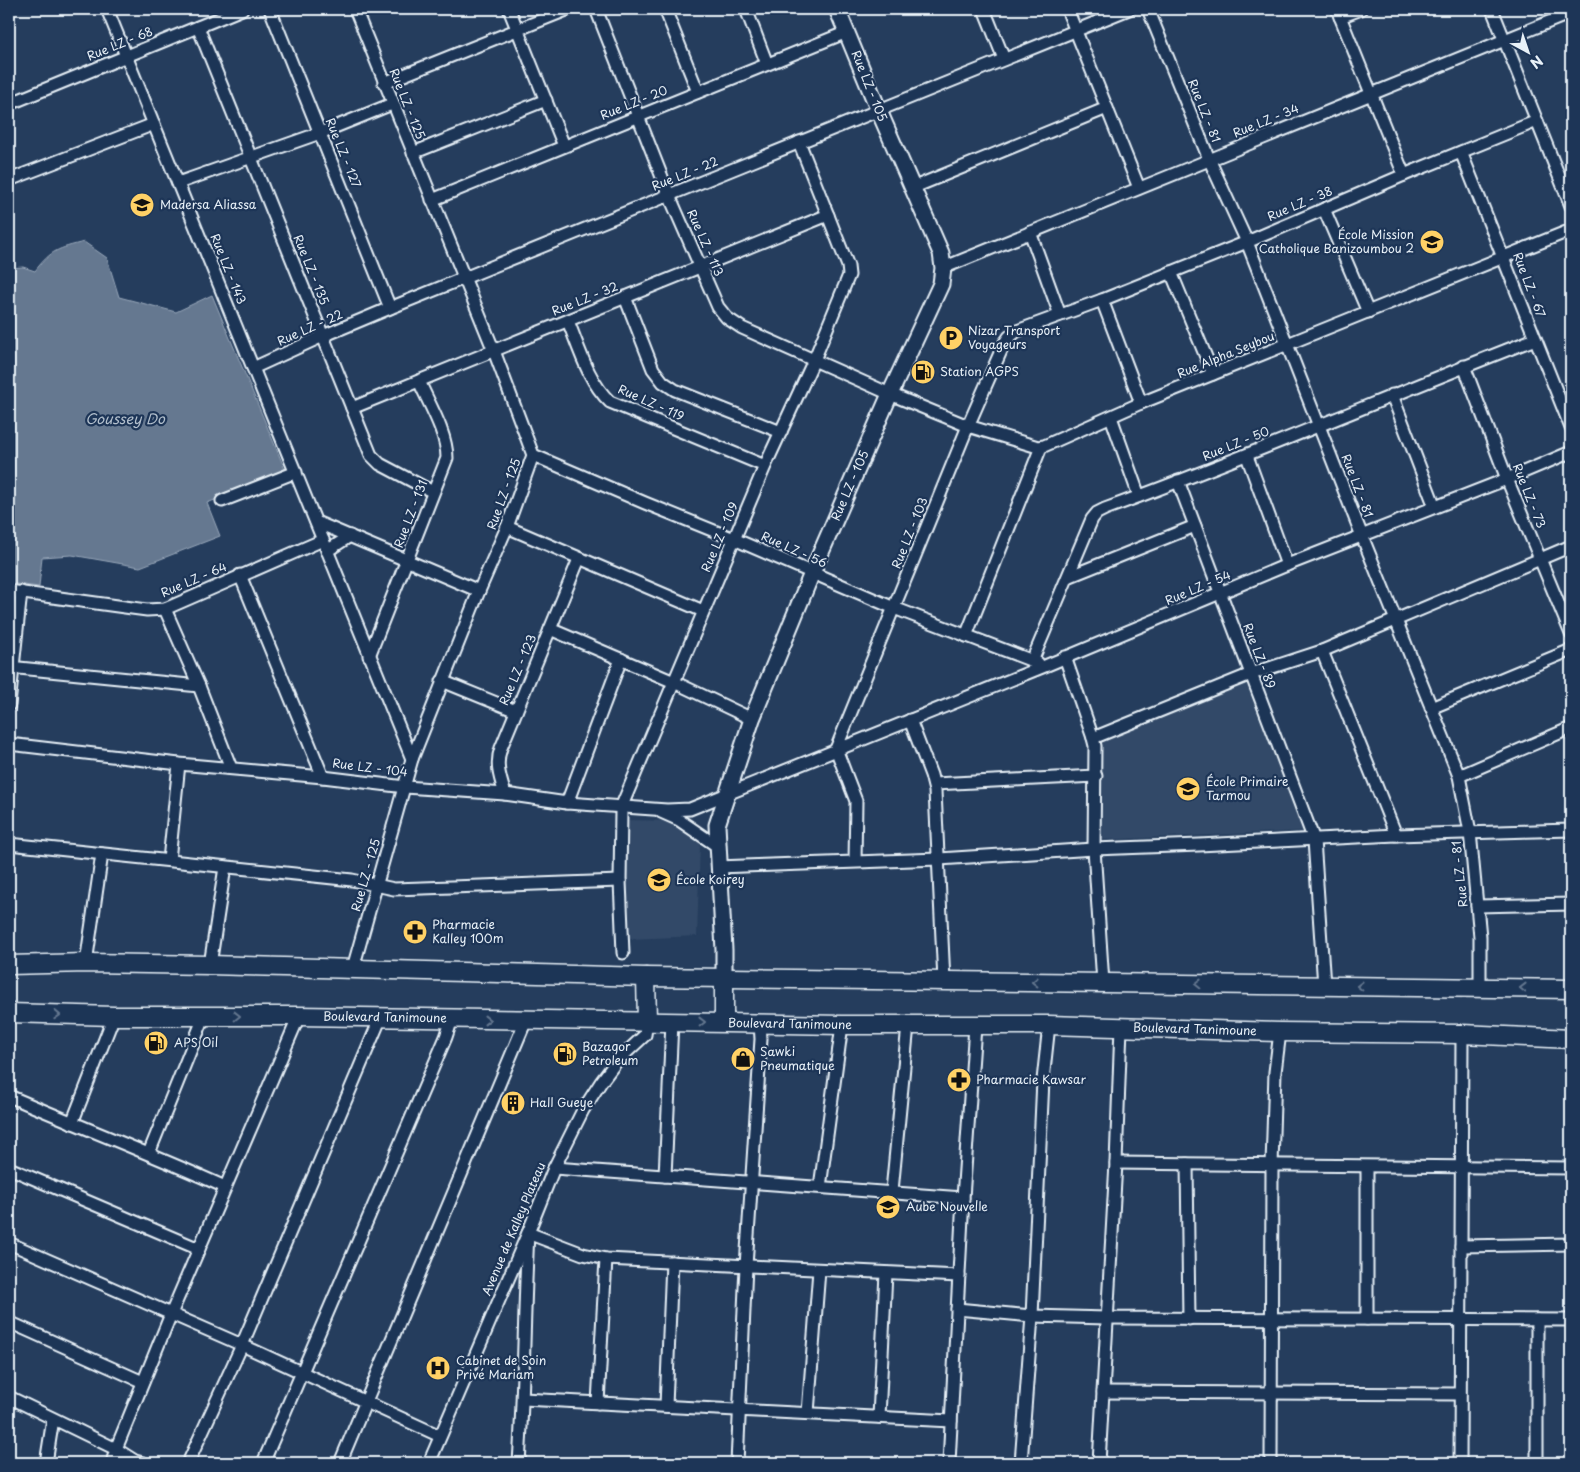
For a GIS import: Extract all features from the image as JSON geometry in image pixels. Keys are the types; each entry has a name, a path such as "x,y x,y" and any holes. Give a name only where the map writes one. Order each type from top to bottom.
{"main road":[{"name":"Rue LZ - 105","path":"724,978 717,825 752,719 812,573 890,394 941,284 944,268 941,253 878,111 837,9"},
{"path":"9,965 86,963 354,968 646,977 1571,989"},
{"path":"646,977 647,1021"},
{"path":"724,978 724,1022"},
{"name":"Boulevard Tanimoune","path":"9,1014 760,1022 842,1025 1049,1025 1280,1032 1462,1034 1571,1039"}],"street":[{"name":"Rue LZ - 143","path":"107,9 325,545"},
{"name":"Rue LZ - 68","path":"9,104 242,9"},
{"name":"Rue LZ - 127","path":"270,9 390,308"},
{"name":"Rue LZ - 125","path":"354,9 494,351 533,455 507,528 442,680 412,759 354,968"},
{"path":"509,9 564,146"},
{"path":"384,83 569,9"},
{"name":"Rue LZ - 113","path":"596,9 669,195 718,307 728,318 742,328 890,394"},
{"path":"665,9 698,92"},
{"path":"746,9 767,64"},
{"path":"984,9 1004,59"},
{"path":"1067,9 1139,188"},
{"name":"Rue LZ - 22","path":"254,368 323,336 463,278 1129,9"},
{"name":"Rue LZ - 81","path":"1148,9 1209,159 1247,242 1286,346 1459,776 1470,832 1480,937 1480,988"},
{"path":"1361,9 1339,13 1404,175"},
{"path":"1492,9 1571,206"},
{"name":"Rue LZ - 34","path":"944,268 1571,13"},
{"name":"Rue LZ - 135","path":"198,27 371,455 380,464 433,492"},
{"name":"Rue LZ - 20","path":"432,200 847,32"},
{"path":"413,153 546,100"},
{"path":"178,183 320,133 392,104"},
{"path":"912,188 1107,108"},
{"name":"Rue LZ - 38","path":"1017,331 1102,300 1247,242 1537,121"},
{"path":"9,180 154,124"},
{"name":"Rue LZ - 109","path":"623,954 620,881 622,808 734,538 814,360 849,270 799,142"},
{"name":"Rue LZ - 67","path":"1461,152 1571,428"},
{"path":"1324,209 1368,312"},
{"name":"Rue LZ - 32","path":"352,408 828,215"},
{"name":"Rue Alpha Seybou","path":"1041,447 1141,403 1571,230"},
{"path":"1030,232 1060,316"},
{"path":"1171,272 1213,374"},
{"path":"625,297 653,369 663,382 675,390 781,432"},
{"path":"1102,300 1141,403"},
{"name":"Rue LZ - 119","path":"568,321 592,379 599,391 610,402 765,466"},
{"name":"Rue LZ - 103","path":"836,749 968,426 1004,344 1017,331"},
{"name":"Rue LZ - 50","path":"1032,661 1092,520 1097,513 1247,456 1392,395 1535,339"},
{"name":"Rue LZ - 73","path":"1464,366 1507,479 1571,634"},
{"name":"Rue LZ - 131","path":"369,656 447,458 447,448 419,381"},
{"path":"890,394 968,426 1041,447 966,636"},
{"path":"1392,395 1435,507"},
{"path":"1111,417 1139,496"},
{"name":"Rue LZ - 54","path":"727,795 1287,565 1571,452"},
{"name":"Rue LZ - 56","path":"533,455 645,503 734,538 894,608 1045,666"},
{"path":"1247,456 1287,565"},
{"path":"222,501 296,472"},
{"name":"Rue LZ - 89","path":"1178,481 1314,840 1324,986"},
{"path":"316,522 479,591"},
{"path":"1068,576 1195,526"},
{"path":"507,528 703,611"},
{"name":"Rue LZ - 64","path":"9,590 148,610 165,609 240,575 350,536"},
{"path":"325,545 412,759"},
{"path":"1094,738 1251,674 1322,651 1571,546"},
{"name":"Rue LZ - 123","path":"505,794 500,776 498,757 579,559"},
{"path":"240,575 323,777"},
{"path":"9,705 10,667 21,592"},
{"path":"165,609 199,686 231,768"},
{"path":"550,629 674,682 752,719"},
{"path":"1431,708 1571,650"},
{"path":"1322,651 1396,835"},
{"path":"1066,657 1094,738 1096,776 1094,848 1103,983"},
{"path":"568,803 621,659"},
{"path":"10,667 199,686"},
{"path":"442,680 516,711"},
{"path":"910,720 934,784 944,981"},
{"path":"1459,776 1571,728"},
{"name":"Rue LZ - 104","path":"9,744 179,764 505,794 622,808 690,809 727,795"},
{"path":"836,749 856,800 855,861"},
{"path":"169,860 179,764"},
{"path":"934,784 1096,776"},
{"path":"658,810 679,820 717,846"},
{"path":"718,867 939,859 1094,848 1470,832 1571,830"},
{"path":"9,844 352,880 394,889 620,881"},
{"path":"86,963 102,854"},
{"path":"210,965 224,867"},
{"path":"1477,906 1571,904"},
{"path":"72,1123 114,1016"},
{"path":"112,1463 143,1382 299,1016"},
{"path":"149,1153 204,1017"},
{"path":"188,1463 242,1345 381,1017"},
{"path":"263,1463 452,1020"},
{"path":"340,1463 526,1020"},
{"name":"Avenue de Kalley Plateau","path":"429,1463 554,1168 601,1082 616,1062 645,1035 647,1021"},
{"path":"665,1176 672,1022"},
{"path":"737,1463 746,1266 761,1034 760,1022"},
{"path":"820,1186 842,1025"},
{"path":"892,1191 908,1025"},
{"path":"1021,1463 1032,1316 1043,1080 1049,1025"},
{"path":"949,1463 963,1198 975,1026"},
{"path":"1099,1463 1116,1164 1121,1027"},
{"path":"1271,1463 1272,1165 1275,1072 1280,1032"},
{"path":"1460,1463 1462,1034"},
{"path":"9,1096 149,1153 225,1187"},
{"path":"1116,1164 1571,1168"},
{"path":"1186,1164 1188,1318"},
{"path":"1367,1167 1368,1319"},
{"path":"9,1168 199,1249"},
{"path":"554,1168 892,1191 963,1198"},
{"path":"518,1463 523,1399 528,1233 583,1254 606,1259 959,1276"},
{"path":"9,1243 242,1345 440,1436"},
{"path":"1461,1246 1571,1244"},
{"path":"598,1403 606,1259"},
{"path":"666,1406 672,1262"},
{"path":"808,1413 819,1270"},
{"path":"879,1417 886,1273"},
{"path":"957,1309 1032,1316 1107,1318 1571,1320"},
{"path":"1536,1463 1537,1320"},
{"path":"9,1322 143,1382"},
{"path":"1102,1392 1460,1394"},
{"path":"9,1397 116,1449 135,1461 143,1463"},
{"path":"523,1399 951,1420"},
{"path":"46,1463 53,1419"}],"shaded area":[{"path":"1245,681 1303,831 1099,840 1100,739"},
{"path":"623,820 674,821 689,830 686,834 700,844 697,936 630,939"}],"water":[{"name":"Goussey Do","path":"84,242 107,258 119,297 176,312 212,295 286,472 207,503 220,536 140,567 72,555 42,557 39,587 9,583 9,268 23,267 35,271 46,258 56,251"}],"place":[{"name":"Madersa Aliassa","path":"142,205"},
{"name":"École Mission Catholique Banizoumbou 2","path":"1432,242"},
{"name":"Nizar Transport Voyageurs","path":"951,338"},
{"name":"Station AGPS","path":"923,372"},
{"name":"École Primaire Tarmou","path":"1188,789"},
{"name":"École Koirey","path":"659,880"},
{"name":"Pharmacie Kalley 100m","path":"415,932"},
{"name":"APS Oil","path":"156,1043"},
{"name":"Bazagor Petroleum","path":"565,1054"},
{"name":"Sawki Pneumatique","path":"743,1059"},
{"name":"Pharmacie Kawsar","path":"959,1080"},
{"name":"Hall Gueye","path":"513,1103"},
{"name":"Aube Nouvelle","path":"888,1207"},
{"name":"Cabinet de Soin Privé Mariam","path":"438,1368"}]}
